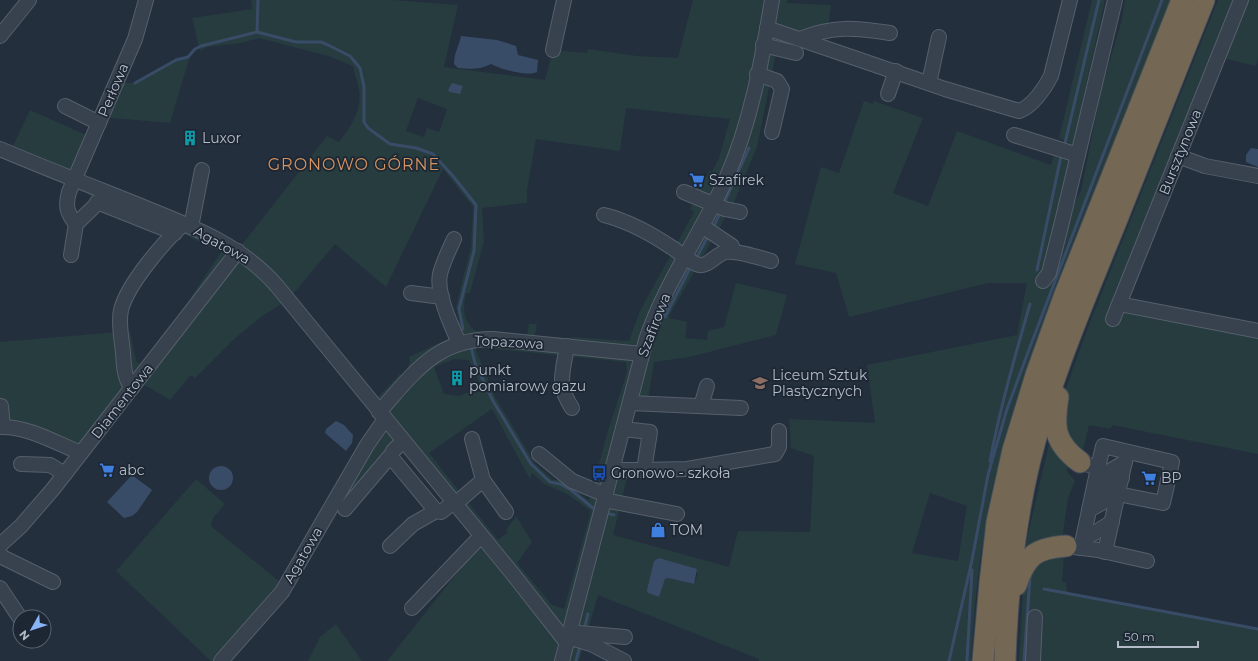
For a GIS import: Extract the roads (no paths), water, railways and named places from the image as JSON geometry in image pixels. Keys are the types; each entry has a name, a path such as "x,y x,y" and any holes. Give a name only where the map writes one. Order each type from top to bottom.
{"highway":[{"path":"983,660 997,522 1017,435 1036,375 1064,297 1182,0"},
{"path":"1005,661 1008,610 1016,539 1029,464 1058,367 1204,0"},
{"path":"1008,610 1026,561 1031,556 1046,549 1087,508 1056,432 1055,418 1059,390 1058,367"}],"street":[{"path":"0,36 29,0"},
{"name":"Perłowa","path":"76,224 68,215 66,208 69,192 135,39 146,0"},
{"path":"553,50 564,0"},
{"name":"Szafirowa","path":"562,661 642,354 661,301 714,204 740,142 757,74 772,0"},
{"path":"767,28 929,83 1016,110 1022,110 1040,92 1051,76 1070,0"},
{"path":"1043,281 1049,273 1115,0"},
{"name":"Bursztynowa","path":"1113,319 1241,0"},
{"path":"800,39 828,29 866,29 890,32"},
{"path":"929,83 939,37"},
{"path":"763,45 796,53"},
{"path":"888,94 896,71"},
{"path":"757,74 777,81 782,89 772,132"},
{"path":"64,106 99,123"},
{"path":"1014,135 1078,155"},
{"name":"Agatowa","path":"0,149 110,193 183,228 238,251 258,266 270,278 454,503 568,637"},
{"path":"1178,156 1205,166 1258,176"},
{"path":"132,388 128,383 125,374 121,332 121,311 131,288 183,228 202,170"},
{"path":"684,192 714,204 740,212"},
{"path":"71,255 76,224 98,202 110,193"},
{"path":"98,202 183,228"},
{"path":"604,215 619,219 653,236 685,258 702,265 727,252 771,261"},
{"path":"702,226 732,246"},
{"path":"454,239 440,275 442,297 459,343"},
{"name":"Diamentowa","path":"0,555 65,474 238,251"},
{"path":"411,293 442,297"},
{"path":"1121,300 1258,322"},
{"path":"1121,300 1258,331"},
{"name":"Topazowa","path":"382,416 427,361 459,343 473,340 493,339 642,354"},
{"path":"567,346 561,384 564,396 572,408"},
{"path":"701,406 706,386"},
{"path":"630,403 741,408"},
{"path":"1,406 2,427 30,432 81,453"},
{"name":"Agatowa","path":"221,661 282,592 367,445 382,416"},
{"path":"623,429 650,432 644,470"},
{"path":"612,470 686,469 774,454 779,447 779,431"},
{"path":"472,439 483,480 506,512"},
{"path":"345,509 403,441"},
{"path":"1103,446 1120,487 1105,552 1087,508 1103,446"},
{"path":"539,454 572,481 605,498 677,514"},
{"path":"391,455 436,511"},
{"path":"21,464 50,465 65,474"},
{"path":"390,546 413,524 436,511 441,512 483,480"},
{"path":"1087,508 1120,487"},
{"path":"1087,508 1120,487"},
{"path":"1087,508 1120,487"},
{"path":"412,608 482,536"},
{"path":"1105,552 1147,561"},
{"path":"0,555 53,582"},
{"path":"0,588 14,609"},
{"path":"1033,661 1035,617"},
{"path":"568,637 625,637"},
{"path":"568,637 591,644 624,661"}],"water":[{"path":"461,36 497,40 516,46 518,55 538,60 537,72 527,74 520,73 491,64 471,69 458,68 454,64 454,60"},
{"path":"452,83 463,86 460,94 450,92 448,90"},
{"path":"1251,148 1258,149 1258,167 1246,162 1246,155"},
{"path":"336,421 344,425 353,435 352,443 346,451 325,433 326,429"},
{"path":"221,466 230,469 233,478 230,487 221,490 212,487 209,478 212,469"},
{"path":"132,475 152,490 137,512 132,516 124,518 107,502"},
{"path":"659,558 697,569 694,584 668,578 665,579 659,597 648,593 647,590 654,561"}],"waterway":[{"path":"257,32 258,0"},
{"path":"1065,143 1099,0"},
{"path":"988,475 1007,409 1162,0"},
{"path":"135,83 176,60 188,57 195,49 201,46 257,32 296,42 321,42 350,56 360,68 364,87 364,122 368,128 390,144 416,148 433,154 476,205 474,251 459,309 463,329"},
{"path":"725,201 749,148"},
{"path":"1037,270 1061,156"},
{"path":"713,228 720,213"},
{"path":"697,257 707,238"},
{"path":"665,317 691,266"},
{"path":"990,461 1003,402 1030,304"},
{"path":"471,347 475,363 493,401 531,464 550,482 560,484 571,490 593,508"},
{"path":"949,661 972,560 988,475"},
{"path":"610,514 614,515"},
{"path":"967,661 972,570"},
{"path":"1024,661 1030,577"},
{"path":"1044,589 1258,629"},
{"path":"585,626 588,614"},
{"path":"576,661 580,646"}],"place":[{"name":"Luxor","path":"190,138"},
{"name":"Szafirek","path":"697,180"},
{"name":"punkt pomiarowy gazu","path":"457,378"},
{"name":"Liceum Sztuk Plastycznych","path":"760,383"},
{"name":"abc","path":"107,470"},
{"name":"Gronowo - szkoła","path":"599,473"},
{"name":"BP","path":"1149,478"},
{"name":"TOM","path":"658,530"}],"district":[{"name":"GRONOWO GÓRNE","path":"354,164"}]}
